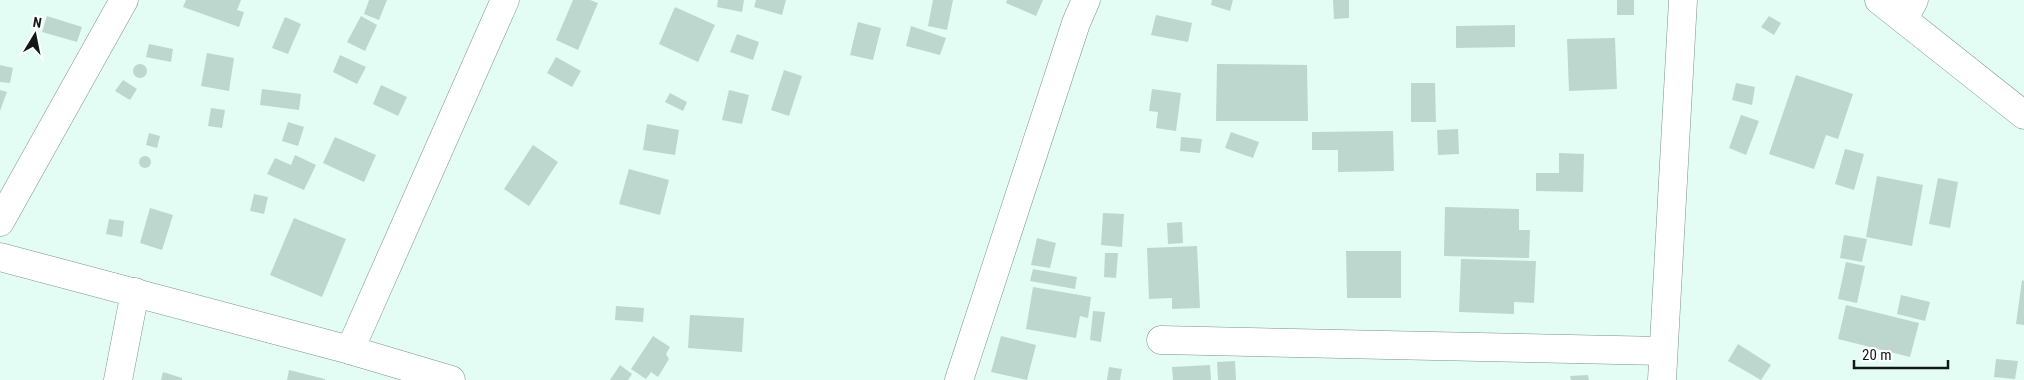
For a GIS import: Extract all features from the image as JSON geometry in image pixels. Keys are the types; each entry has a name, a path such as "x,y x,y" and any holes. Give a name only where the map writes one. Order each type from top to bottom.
{"street":[{"path":"0,222 124,0"},
{"path":"350,350 505,0"},
{"path":"959,380 1073,32 1086,0"},
{"path":"1662,380 1683,0"},
{"path":"1880,0 1909,10 2024,115"},
{"path":"0,257 350,350 451,380"},
{"path":"118,380 135,292"},
{"path":"1160,340 1663,351"}],"building":[{"path":"186,0 241,0 237,10 244,12 239,27 183,7"},
{"path":"369,0 387,0 379,20 364,14"},
{"path":"573,0 590,0 598,3 578,50 556,40"},
{"path":"718,0 744,0 742,12 717,7"},
{"path":"756,0 786,0 782,15 754,7"},
{"path":"933,0 953,0 947,30 928,26"},
{"path":"1007,0 1043,0 1036,16 1006,3"},
{"path":"1212,0 1233,0 1230,11 1211,5"},
{"path":"1333,0 1349,0 1349,18 1334,19"},
{"path":"1617,0 1634,0 1634,15 1617,15"},
{"path":"675,7 715,25 698,62 659,44"},
{"path":"1156,15 1192,23 1188,42 1151,35"},
{"path":"47,16 82,27 77,42 42,32"},
{"path":"361,16 377,25 365,51 347,42"},
{"path":"1769,16 1781,23 1774,35 1761,27"},
{"path":"285,17 301,24 288,54 272,48"},
{"path":"858,22 881,28 873,60 850,55"},
{"path":"1515,25 1515,47 1456,48 1456,26"},
{"path":"911,26 946,38 940,55 906,46"},
{"path":"737,34 759,42 753,60 730,52"},
{"path":"1615,38 1617,89 1569,91 1567,39"},
{"path":"149,44 173,49 171,62 146,57"},
{"path":"207,53 234,58 229,91 201,86"},
{"path":"340,55 366,67 357,84 333,72"},
{"path":"556,57 581,71 572,87 547,73"},
{"path":"137,64 143,64 147,71 143,78 137,78 133,74 133,68"},
{"path":"1217,64 1307,65 1308,121 1216,121"},
{"path":"0,65 13,68 10,83 0,82"},
{"path":"784,70 802,76 789,116 771,110"},
{"path":"1796,75 1853,94 1838,139 1826,135 1814,169 1769,154"},
{"path":"123,80 137,89 130,100 115,91"},
{"path":"1411,83 1435,83 1436,122 1411,122"},
{"path":"1736,83 1755,87 1752,105 1732,100"},
{"path":"381,85 407,97 398,116 373,104"},
{"path":"262,89 301,94 299,110 260,105"},
{"path":"1152,89 1181,93 1176,131 1156,128 1158,112 1149,111"},
{"path":"0,90 7,92 0,111"},
{"path":"729,90 749,95 742,124 722,120"},
{"path":"670,93 687,102 683,111 665,102"},
{"path":"211,108 225,110 222,128 208,126"},
{"path":"1741,115 1759,121 1746,155 1729,148"},
{"path":"288,122 304,127 298,146 282,141"},
{"path":"647,124 679,130 675,155 643,150"},
{"path":"1458,129 1459,154 1438,155 1437,130"},
{"path":"1393,131 1394,171 1338,172 1338,150 1312,150 1312,132"},
{"path":"1231,132 1259,142 1253,158 1225,148"},
{"path":"149,133 160,136 157,148 146,145"},
{"path":"335,137 376,155 364,182 323,163"},
{"path":"1181,137 1202,139 1200,153 1180,151"},
{"path":"533,145 558,162 529,206 504,189"},
{"path":"1845,149 1864,154 1854,190 1835,184"},
{"path":"1559,153 1584,154 1583,192 1536,191 1536,173 1559,173"},
{"path":"295,155 316,165 304,190 267,174 275,158 291,165"},
{"path":"147,156 150,157 150,167 143,168 140,167 139,160 140,157"},
{"path":"629,169 669,180 660,215 619,204"},
{"path":"1877,176 1923,185 1912,246 1866,237"},
{"path":"1938,178 1958,182 1950,228 1929,224"},
{"path":"254,194 268,197 264,214 250,211"},
{"path":"1445,207 1519,209 1519,230 1530,230 1529,258 1444,256"},
{"path":"150,208 173,215 162,250 140,243"},
{"path":"1103,213 1124,214 1122,247 1101,245"},
{"path":"294,218 346,239 322,297 270,275"},
{"path":"109,219 124,221 122,237 106,234"},
{"path":"1182,222 1183,243 1168,244 1167,223"},
{"path":"1844,235 1867,239 1862,262 1840,258"},
{"path":"1037,238 1056,243 1050,268 1031,265"},
{"path":"1197,246 1200,308 1172,309 1172,298 1149,299 1147,248"},
{"path":"1346,251 1401,251 1401,298 1347,298"},
{"path":"1105,253 1118,253 1116,278 1104,277"},
{"path":"1461,259 1536,261 1534,303 1514,302 1514,314 1459,312"},
{"path":"1846,262 1865,266 1857,303 1838,299"},
{"path":"1033,269 1077,277 1075,289 1030,281"},
{"path":"2022,280 2024,281 2024,325 2016,324"},
{"path":"1033,287 1091,297 1088,318 1080,316 1076,338 1026,329"},
{"path":"1901,295 1930,302 1925,321 1897,314"},
{"path":"1846,305 1919,323 1910,357 1838,339"},
{"path":"616,306 644,308 643,322 615,320"},
{"path":"1093,311 1105,312 1101,342 1090,340"},
{"path":"690,315 744,318 742,352 688,348"},
{"path":"653,336 670,347 666,354 669,359 658,377 651,372 646,379 631,369"},
{"path":"1001,336 1036,345 1027,380 991,372"},
{"path":"1738,344 1771,365 1761,380 1728,361"},
{"path":"1996,359 2018,361 2015,379 1994,377"},
{"path":"1235,361 1236,380 1218,380 1217,362"},
{"path":"620,365 632,374 628,380 610,380"},
{"path":"1210,365 1211,380 1173,380 1172,367"},
{"path":"1109,367 1122,369 1120,380 1107,380"},
{"path":"289,370 325,379 325,380 287,380"},
{"path":"163,372 182,378 182,380 161,380"},
{"path":"1588,375 1589,380 1571,380 1570,376"}]}
